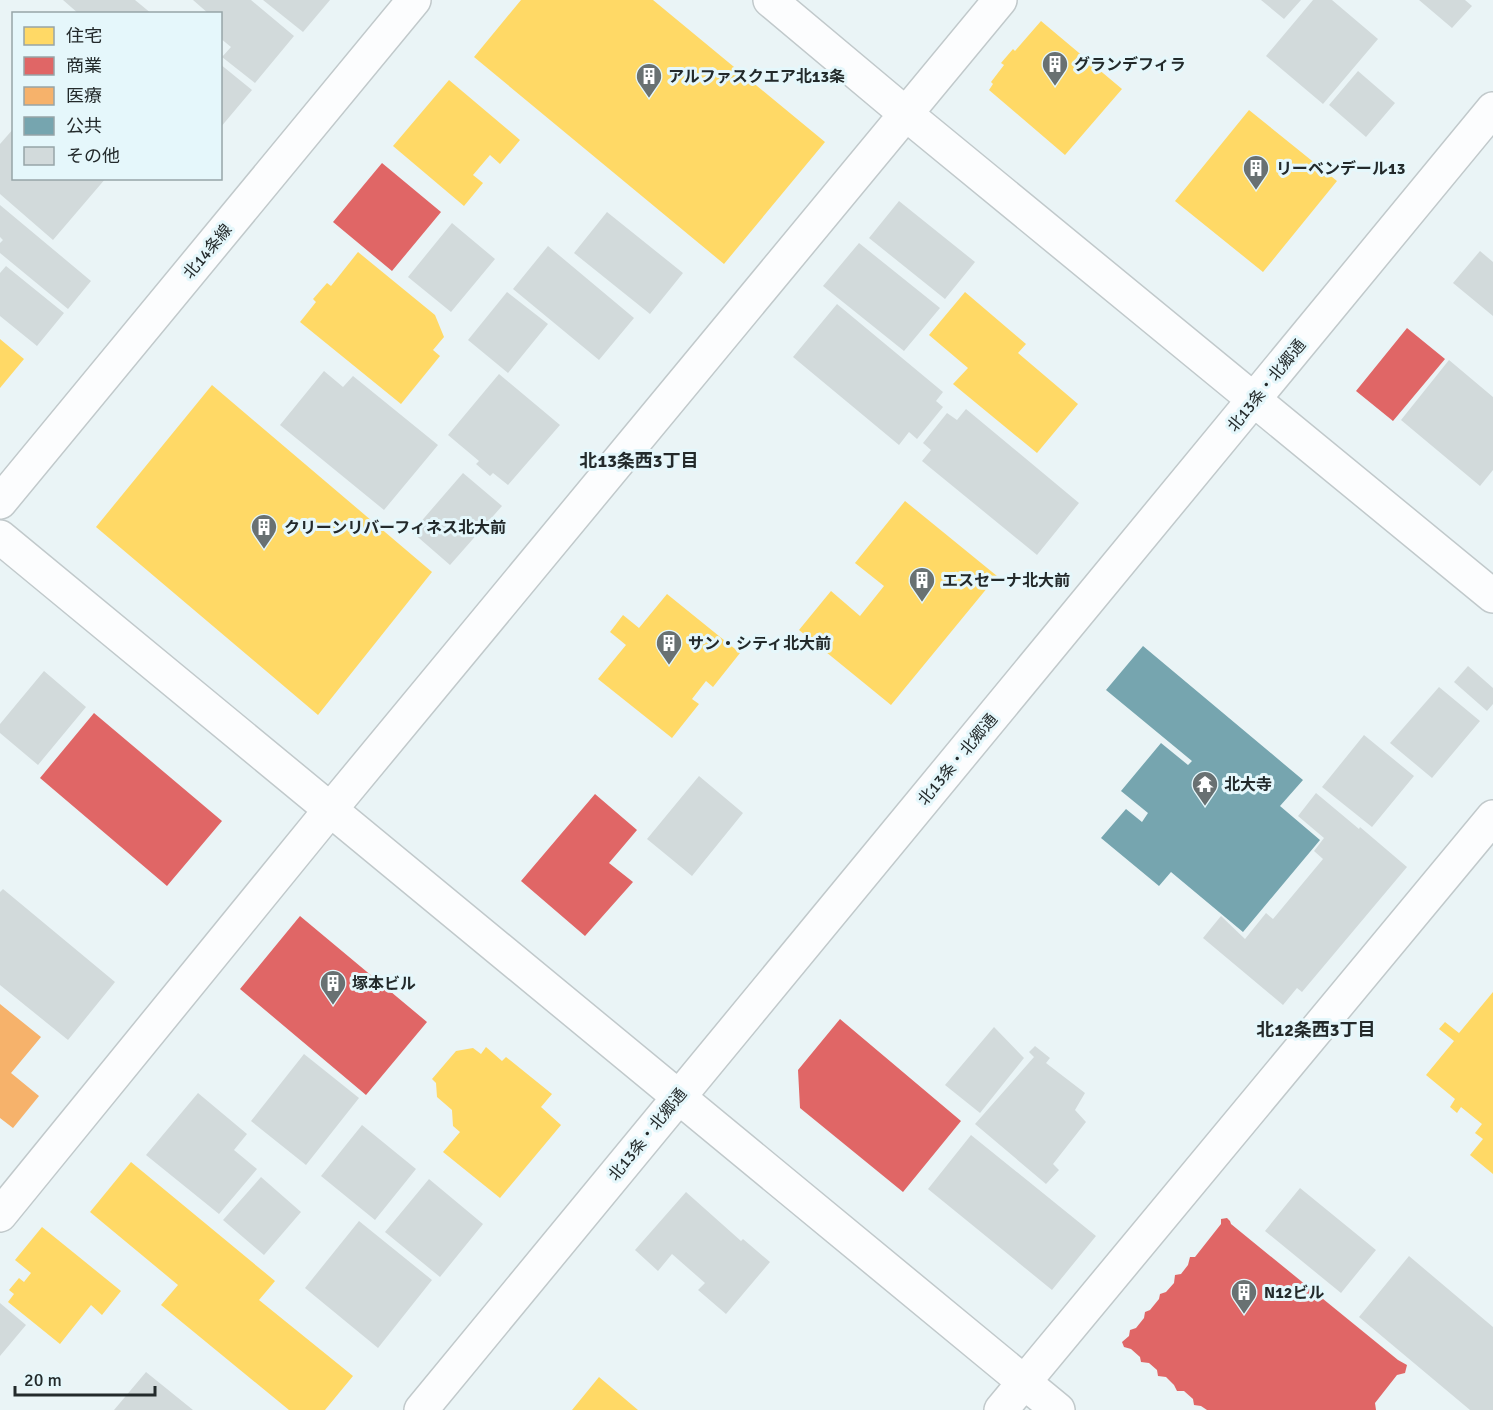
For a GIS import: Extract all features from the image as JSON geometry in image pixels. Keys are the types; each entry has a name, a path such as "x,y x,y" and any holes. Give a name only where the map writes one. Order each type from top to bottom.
{"street":[{"name":"北14条線","path":"0,502 414,0"},
{"path":"770,0 1493,596"},
{"path":"0,1215 330,810 1000,0"},
{"name":"北13条・北郷通","path":"421,1410 1493,109"},
{"path":"0,537 1058,1410"},
{"path":"1001,1410 1493,817"}],"building: 住宅":[{"name":"アルファスクエア北13条","path":"521,0 653,0 825,142 724,264 474,57"},
{"name":"グランデフィラ","path":"1041,21 1122,89 1065,155 989,90 993,84 991,82 1004,65 1001,63 1013,49 1015,51"},
{"path":"449,80 520,140 500,164 490,155 473,175 483,183 464,206 393,146"},
{"name":"リーベンデール13","path":"1249,110 1337,181 1263,272 1175,201"},
{"path":"358,252 435,315 444,337 433,350 440,356 401,404 300,322 316,302 313,299 327,283 331,286"},
{"path":"965,292 1026,344 1018,353 1078,404 1037,453 953,384 968,368 929,335"},
{"path":"0,339 24,359 0,388"},
{"name":"クリーンリバーフィネス北大前","path":"212,385 432,572 318,715 96,527"},
{"name":"エスセーナ北大前","path":"905,501 997,576 891,705 799,630 831,591 860,616 884,586 855,563"},
{"name":"サン・シティ北大前","path":"667,594 740,653 713,687 706,681 692,699 699,704 672,738 598,679 626,645 610,632 623,615 639,628"},
{"path":"1493,992 1493,1174 1470,1155 1483,1139 1475,1133 1482,1124 1461,1107 1457,1113 1450,1107 1455,1099 1426,1075 1454,1041 1439,1029 1445,1022 1459,1033"},
{"path":"486,1047 502,1061 506,1057 552,1094 541,1107 561,1125 500,1198 443,1152 460,1132 453,1126 452,1110 437,1097 436,1083 432,1079 456,1051 473,1048 481,1054"},
{"path":"131,1162 275,1281 259,1300 353,1376 325,1410 289,1410 161,1305 178,1285 90,1212"},
{"path":"42,1227 121,1291 102,1315 91,1305 60,1344 8,1302 14,1294 9,1290 19,1278 24,1282 31,1273 15,1260"},
{"path":"599,1377 638,1410 572,1410"}],"building: 商業":[{"path":"382,163 441,212 392,271 333,222"},
{"path":"1407,328 1445,359 1393,421 1356,391"},
{"path":"94,713 222,821 167,886 40,778"},
{"path":"595,794 637,830 609,863 633,882 585,936 521,881"},
{"name":"塚本ビル","path":"300,916 427,1022 366,1095 240,989"},
{"path":"840,1019 961,1121 903,1192 800,1108 798,1070"},
{"name":"N12ビル","path":"1227,1218 1231,1224 1407,1365 1405,1373 1397,1375 1375,1403 1376,1410 1207,1410 1194,1405 1193,1399 1184,1391 1177,1391 1166,1377 1158,1376 1157,1370 1149,1363 1141,1362 1140,1357 1131,1349 1124,1347 1122,1342 1129,1336 1130,1330 1136,1328 1144,1318 1145,1312 1150,1310 1159,1299 1160,1294 1166,1292 1174,1283 1175,1275 1181,1274 1188,1265 1190,1257 1195,1257 1221,1224 1221,1219"}],"building: 医療":[{"path":"0,1004 41,1037 11,1073 39,1096 13,1128 0,1118"}],"building: 公共":[{"path":"1143,646 1303,780 1280,806 1320,840 1243,932 1171,872 1159,886 1101,838 1126,809 1142,822 1148,813 1121,791 1161,743 1188,765 1192,761 1106,690"}],"building: その他":[{"path":"63,0 135,0 150,12 77,12"},
{"path":"193,0 251,0 294,36 255,83 222,57 231,47 222,40 222,12 207,12"},
{"path":"263,0 330,0 303,32"},
{"path":"1261,0 1301,0 1284,19"},
{"path":"1313,0 1332,0 1378,39 1323,104 1266,56"},
{"path":"1419,0 1465,0 1472,6 1452,28"},
{"path":"222,66 252,90 222,126"},
{"path":"1358,71 1395,103 1366,137 1329,105"},
{"path":"12,130 12,180 104,180 53,240 0,194 0,144"},
{"path":"899,201 975,262 945,299 869,238"},
{"path":"0,205 91,281 68,309 0,253 0,243 3,240 0,237"},
{"path":"607,212 683,273 650,314 574,253"},
{"path":"452,223 495,259 451,312 408,277"},
{"path":"859,243 940,308 904,351 823,286"},
{"path":"548,246 634,318 599,360 513,289"},
{"path":"1480,251 1493,262 1493,316 1453,283"},
{"path":"6,266 64,313 37,346 0,316 0,273"},
{"path":"507,292 548,324 508,373 468,340"},
{"path":"837,304 943,392 936,401 943,407 917,439 909,432 899,445 793,357"},
{"path":"1449,360 1493,397 1493,470 1480,486 1401,420"},
{"path":"324,371 343,387 353,376 438,445 384,510 280,425"},
{"path":"499,374 560,425 508,485 493,473 490,476 476,464 479,461 448,435"},
{"path":"966,409 1079,503 1037,555 922,461 931,450 923,443 947,413 957,420"},
{"path":"463,473 502,506 450,565 412,532"},
{"path":"1468,666 1493,688 1493,704 1487,711 1454,682"},
{"path":"44,671 86,707 38,765 0,733 0,724"},
{"path":"1439,687 1480,721 1432,778 1390,743"},
{"path":"1364,735 1414,776 1372,827 1322,787"},
{"path":"699,776 743,813 692,876 647,839"},
{"path":"1316,793 1407,867 1302,992 1297,988 1283,1005 1203,938 1221,916 1245,939 1266,913 1273,919 1323,859 1314,851 1324,838 1298,816"},
{"path":"3,889 115,982 68,1040 0,985 0,892"},
{"path":"994,1027 1024,1058 980,1113 945,1085"},
{"path":"1035,1046 1050,1058 1046,1063 1085,1093 1075,1110 1086,1122 1053,1164 1059,1170 1046,1184 975,1124 1034,1057 1029,1052"},
{"path":"304,1054 359,1098 306,1165 251,1121"},
{"path":"198,1093 247,1134 234,1150 257,1169 219,1214 146,1155"},
{"path":"362,1125 416,1169 375,1220 321,1176"},
{"path":"971,1135 1096,1236 1052,1290 928,1189"},
{"path":"261,1177 301,1212 264,1255 223,1220"},
{"path":"429,1179 483,1224 440,1277 385,1232"},
{"path":"1300,1188 1376,1250 1341,1293 1265,1231"},
{"path":"686,1192 741,1241 743,1239 770,1262 726,1314 698,1290 705,1283 672,1254 658,1271 635,1250"},
{"path":"359,1221 432,1280 378,1348 305,1288"},
{"path":"1409,1256 1493,1327 1493,1410 1470,1410 1359,1317"},
{"path":"0,1303 26,1325 0,1356"},
{"path":"146,1372 193,1410 114,1410"}],"place":[{"name":"グランデフィラ","path":"1055,87"},
{"name":"アルファスクエア北13条","path":"649,99"},
{"name":"リーベンデール13","path":"1256,191"},
{"name":"クリーンリバーフィネス北大前","path":"264,550"},
{"name":"エスセーナ北大前","path":"922,603"},
{"name":"サン・シティ北大前","path":"669,666"},
{"name":"北大寺","path":"1205,807"},
{"name":"塚本ビル","path":"333,1006"},
{"name":"N12ビル","path":"1244,1315"}],"district":[{"name":"北13条西3丁目","path":"639,461"},
{"name":"北12条西3丁目","path":"1316,1030"}]}
